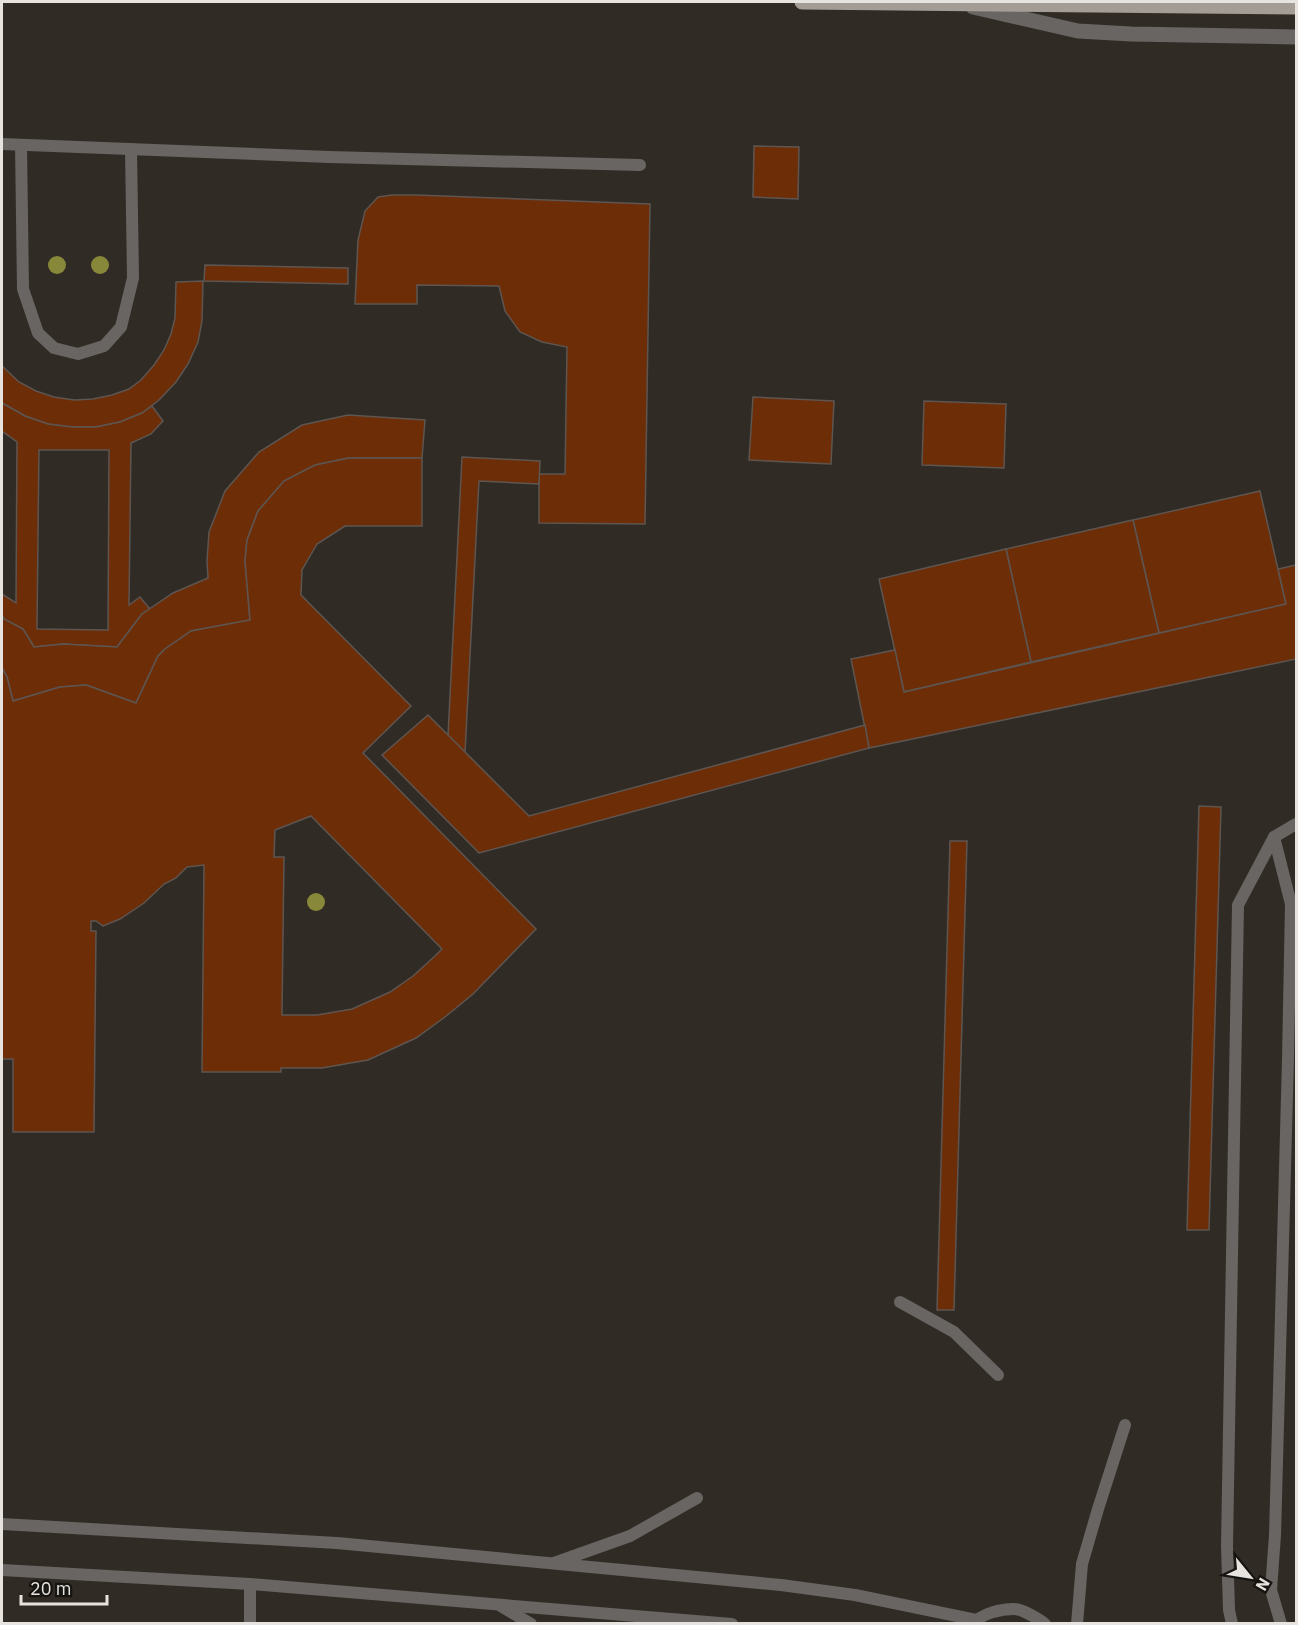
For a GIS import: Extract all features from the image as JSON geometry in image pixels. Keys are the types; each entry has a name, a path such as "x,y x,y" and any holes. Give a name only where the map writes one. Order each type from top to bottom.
{"main road":[{"path":"802,2 1296,7"}],"street":[{"path":"958,4 1078,31 1296,37"}],"lane":[{"path":"2,144 329,157 640,165"},
{"path":"21,145 23,289 38,333 54,348 78,354 104,346 121,327 133,278 131,149"},
{"path":"1232,1623 1229,1610 1227,1546 1238,905 1274,837 1296,824"},
{"path":"1274,837 1291,904 1276,1500 1271,1590 1281,1623"},
{"path":"900,1302 954,1332 998,1375"},
{"path":"1077,1623 1082,1564 1125,1425"},
{"path":"551,1564 630,1536 697,1498"},
{"path":"2,1524 337,1543 781,1585 855,1595 975,1622 986,1614 1016,1609 1045,1623"},
{"path":"2,1570 250,1584 732,1623"},
{"path":"250,1584 250,1623"},
{"path":"498,1604 531,1623"}],"building":[{"path":"754,146 799,147 798,199 753,197"},
{"path":"392,195 650,204 645,524 539,523 539,474 565,474 567,347 542,342 520,332 505,311 499,286 417,285 417,304 355,304 358,240 365,211 378,197"},
{"path":"205,265 348,268 348,284 204,281"},
{"path":"203,281 202,321 198,342 188,364 176,382 159,400 142,413 120,422 96,427 72,427 48,424 25,416 2,403 2,366 19,382 54,397 74,400 93,399 129,389 141,380 164,350 175,318 176,282"},
{"path":"753,397 834,401 831,464 749,460"},
{"path":"924,401 1006,404 1004,468 922,465"},
{"path":"2,403 25,416 48,424 72,427 96,427 120,422 152,406 163,421 151,434 131,443 129,605 140,597 150,609 142,614 117,647 63,644 34,647 23,629 4,619 2,594 16,603 17,442 2,431","holes":["39,450 109,450 108,630 37,629"]},
{"path":"348,415 425,420 422,458 349,458 315,465 284,481 258,511 247,540 245,561 250,620 191,631 165,649 158,656 136,703 86,685 60,687 13,701 7,677 2,668 2,615 4,619 23,629 34,647 63,644 117,647 142,614 173,593 208,578 209,532 225,491 259,452 302,425"},
{"path":"462,457 540,461 539,484 479,481 465,753 448,736"},
{"path":"349,458 422,458 422,526 345,526 317,544 302,570 301,595 411,706 363,753 536,929 473,994 445,1017 416,1038 368,1060 322,1068 281,1068 281,1072 202,1072 204,865 187,867 144,903 120,919 103,926 96,921 91,921 91,931 96,931 94,1132 13,1132 13,1059 2,1059 2,668 7,677 13,701 60,687 86,685 136,703 158,656 165,649 191,631 250,620 245,561 247,540 258,511 284,481 315,465","holes":["311,816 442,949 413,976 390,992 352,1009 317,1015 282,1015 284,857 274,857 275,830"]},
{"path":"1260,491 1286,604 1159,633 1133,520"},
{"path":"1133,520 1159,633 1031,662 1006,549"},
{"path":"1006,549 1031,662 904,692 879,579"},
{"path":"1296,565 1296,659 869,748 851,659 895,650 904,692 1286,604 1278,569"},
{"path":"428,715 529,816 865,725 869,748 479,853 382,755"},
{"path":"1199,806 1221,807 1209,1230 1187,1230"},
{"path":"950,841 967,841 954,1310 937,1310"}]}
